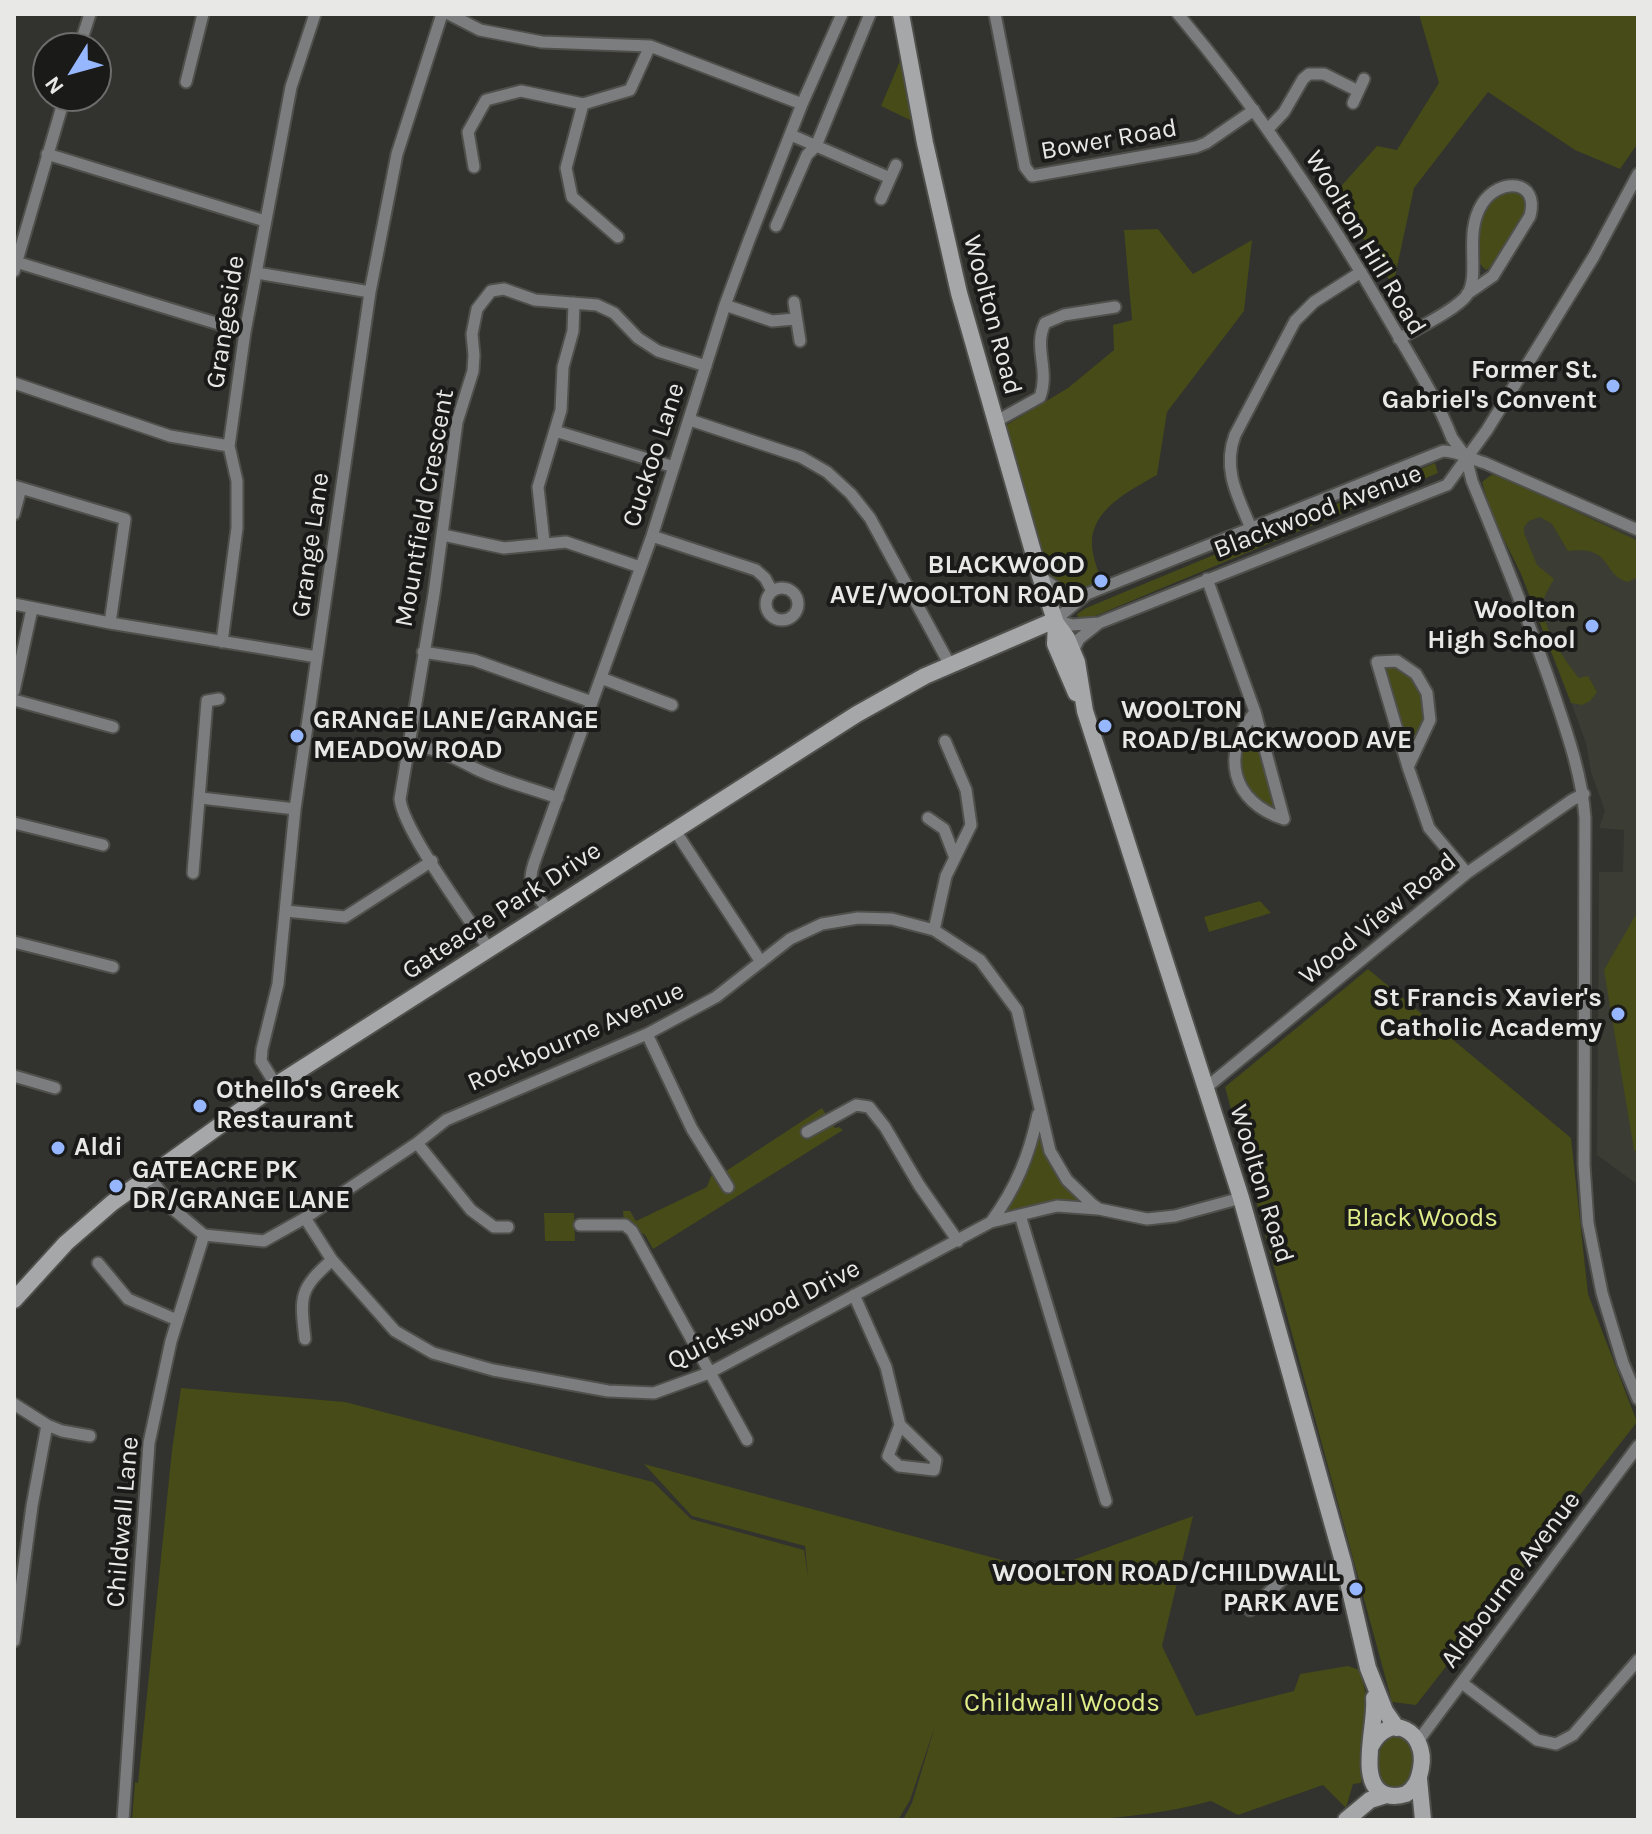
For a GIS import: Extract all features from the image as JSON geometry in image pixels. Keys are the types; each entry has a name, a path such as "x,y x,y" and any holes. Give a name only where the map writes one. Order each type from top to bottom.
{"street":[{"path":"186,82 203,14"},
{"name":"Grangeside","path":"222,642 237,528 237,481 229,446 245,332 291,87 315,14"},
{"name":"Grange Lane","path":"276,1085 261,1061 278,984 295,809 370,292 397,154 442,14"},
{"path":"449,14 480,30 542,42 650,46 802,104"},
{"name":"Cuckoo Lane","path":"548,910 531,888 529,877 652,536 725,305 802,104 842,14"},
{"path":"776,226 807,155 816,146 870,14"},
{"name":"Woolton Road","path":"901,14 925,143 959,293 995,422 1040,576 1056,622 1073,651 1085,711 1241,1198 1344,1565 1371,1677 1375,1708 1371,1746"},
{"name":"Bower Road","path":"995,14 1025,167 1032,176 1202,145 1254,110"},
{"name":"Woolton Hill Road","path":"1178,14 1268,129 1361,272 1452,438 1466,457 1472,481 1536,642 1584,794 1584,1165 1588,1223 1602,1293 1623,1363 1638,1399"},
{"path":"474,167 468,132 486,100 521,91 583,104 630,90 650,46"},
{"path":"1268,129 1284,112 1309,74 1324,74 1358,91"},
{"path":"1353,103 1364,79"},
{"path":"583,104 566,168 572,197 618,237"},
{"path":"60,112 15,267 245,332"},
{"path":"791,135 890,178"},
{"path":"47,154 265,221"},
{"path":"881,199 896,165"},
{"path":"1638,174 1594,256 1480,442 1466,457 1638,530"},
{"path":"1399,339 1441,316 1493,276 1530,216 1533,205 1530,195 1523,189 1504,185 1492,192 1481,205 1473,225 1470,249 1473,271 1467,294"},
{"path":"1251,528 1231,476 1230,454 1235,435 1295,321 1314,302 1361,272"},
{"path":"257,273 370,292"},
{"name":"Mountfield Crescent","path":"488,948 401,811 400,799 443,535 457,422 473,371 472,334 477,309 491,291 504,289 535,300 597,305 614,313 638,338 658,351 706,366"},
{"path":"794,302 800,341"},
{"path":"544,542 538,487 561,410 563,367 573,331 574,303"},
{"path":"725,305 772,321 795,319"},
{"path":"995,422 1040,397 1045,381 1039,335 1045,323 1064,315 1115,307"},
{"path":"14,383 170,436 229,446"},
{"path":"690,420 801,457 827,472 851,494 870,518 950,665"},
{"path":"555,431 674,467"},
{"name":"Blackwood Avenue","path":"1056,622 1081,597 1430,455 1448,451 1466,457 1453,480 1440,489 1099,623 1079,639 1073,651"},
{"path":"14,514 18,487 125,519 110,623"},
{"path":"443,535 504,548 566,542 640,567"},
{"path":"652,536 756,570 772,591"},
{"path":"1040,576 1060,591 1081,597"},
{"path":"1207,579 1255,712 1284,819 1269,814 1257,805 1235,776 1238,739 1255,712"},
{"path":"14,604 317,657"},
{"path":"14,691 32,609"},
{"name":"Woolton Road","path":"1056,622 1055,644 1085,711"},
{"name":"Blackwood Avenue","path":"1056,622 1072,625 1099,623"},
{"name":"Gateacre Park Drive","path":"14,1300 66,1243 112,1203 276,1085 857,714 950,665 1056,622"},
{"path":"423,652 474,660 592,702"},
{"path":"1408,767 1430,720 1427,693 1416,674 1397,661 1377,662 1408,767 1429,828 1467,873"},
{"path":"601,678 672,705"},
{"path":"193,873 207,701 219,699"},
{"path":"14,700 113,727"},
{"path":"934,930 946,876 971,825 966,790 945,741"},
{"path":"409,745 432,748 458,757 475,768 558,798"},
{"name":"Wood View Road","path":"1207,1087 1467,873 1584,794"},
{"path":"201,798 295,809"},
{"path":"928,818 944,829 955,858"},
{"path":"14,823 103,845"},
{"path":"674,829 761,962"},
{"path":"286,911 345,917 432,861"},
{"name":"Rockbourne Avenue","path":"204,1235 264,1241 305,1218 446,1120 647,1034 716,997 790,939 822,924 858,918 892,919 934,930 980,960 1017,1010 1050,1151 1060,1171 1099,1209"},
{"path":"14,942 113,967"},
{"path":"647,1034 692,1129 728,1187"},
{"path":"14,1076 55,1088"},
{"path":"807,1132 856,1105 869,1107 958,1241"},
{"name":"Rockbourne Avenue","path":"991,1222 1011,1195 1026,1163 1039,1111"},
{"path":"417,1143 471,1210 494,1227 508,1227"},
{"path":"149,1176 173,1209 204,1235"},
{"path":"1099,1209 1138,1218 1165,1218 1241,1198"},
{"name":"Quickswood Drive","path":"305,1218 332,1260 395,1331 433,1353 493,1370 608,1391 654,1393 709,1373 991,1222 1057,1206 1099,1209"},
{"path":"1020,1215 1106,1501"},
{"path":"580,1225 625,1225 632,1231 747,1440"},
{"name":"Childwall Lane","path":"123,1820 149,1443 177,1320 204,1235"},
{"path":"305,1339 301,1306 309,1280 332,1260"},
{"path":"98,1263 128,1299 177,1320"},
{"path":"854,1295 886,1367 900,1425 936,1460 934,1470 899,1466 888,1456 900,1425"},
{"path":"14,1404 47,1425 90,1436"},
{"path":"14,1641 32,1506 47,1425"},
{"name":"Aldbourne Avenue","path":"1418,1741 1638,1446"},
{"path":"1250,1610 1284,1578 1344,1565"},
{"path":"1462,1683 1537,1740 1556,1744 1573,1735 1638,1660"},
{"name":"Woolton Road","path":"1371,1677 1385,1711 1397,1728"},
{"path":"1351,1816 1365,1791 1371,1746 1380,1733 1397,1728 1408,1731 1418,1741 1423,1755 1419,1778 1422,1820"},
{"path":"1369,1771 1372,1784 1412,1805 1422,1820"},
{"path":"1351,1816 1370,1800 1411,1790 1419,1778"}],"shaded area":[{"name":"Woolton High School","path":"1495,471 1638,539 1638,1185 1597,1155 1599,872 1623,872 1624,830 1599,828 1605,811 1591,772 1586,743 1489,478"}],"green space":[{"path":"1419,14 1638,14 1638,143 1620,169 1575,150 1488,92 1414,188 1393,286 1335,193 1377,146 1397,150 1439,83"},
{"path":"900,61 912,121 881,106"},
{"path":"1509,188 1527,196 1529,209 1497,263 1486,270 1476,254 1479,220 1489,200"},
{"path":"1158,229 1193,274 1252,240 1244,311 1167,412 1157,475 1114,502 1098,521 1092,544 1101,581 1087,594 1054,599 998,430 1068,388 1114,350 1113,325 1132,320 1124,230"},
{"path":"1435,463 1438,473 1088,619 1079,619 1077,614 1086,608"},
{"path":"1491,475 1507,477 1638,541 1638,577 1628,582 1593,552 1568,551 1552,524 1540,517 1529,521 1524,527 1537,565 1554,579 1543,605 1547,626 1574,672 1579,678 1588,676 1597,692 1582,705 1571,703 1521,574 1491,513 1482,482"},
{"path":"1381,665 1409,676 1422,693 1425,703 1424,728 1408,759"},
{"path":"1254,719 1280,815 1254,795 1242,773 1242,749"},
{"path":"1260,901 1271,913 1209,932 1204,917"},
{"path":"1638,911 1638,1153 1634,1150 1604,970"},
{"name":"Black Woods","path":"1368,969 1571,1138 1588,1294 1637,1422 1416,1705 1392,1702 1225,1087"},
{"path":"822,1108 835,1128 843,1130 653,1249 645,1235 624,1222 623,1211 630,1211 636,1221 707,1187 711,1176 726,1171"},
{"path":"1038,1114 1063,1165 1092,1201 993,1218 1023,1169"},
{"path":"544,1213 574,1213 575,1241 545,1241"},
{"name":"Childwall Woods","path":"181,1388 345,1402 653,1482 691,1519 804,1550 808,1577 805,1546 692,1516 644,1464 1043,1571 1193,1516 1162,1646 1196,1716 1294,1691 1300,1674 1348,1666 1360,1670 1370,1712 1361,1783 1353,1784 1346,1808 1323,1785 1238,1815 1211,1801 1174,1810 1097,1819 903,1820 912,1803 935,1726 910,1800 898,1820 132,1820"},
{"path":"1392,1737 1400,1737 1410,1744 1414,1758 1409,1780 1397,1788 1383,1783 1377,1764 1379,1751"}],"place":[{"name":"Former St. Gabriel's Convent","path":"1613,386"},
{"name":"BLACKWOOD AVE/WOOLTON ROAD","path":"1101,581"},
{"name":"Woolton High School","path":"1592,626"},
{"name":"WOOLTON ROAD/BLACKWOOD AVE","path":"1105,726"},
{"name":"GRANGE LANE/GRANGE MEADOW ROAD","path":"297,736"},
{"name":"St Francis Xavier's Catholic Academy","path":"1618,1014"},
{"name":"Othello's Greek Restaurant","path":"200,1106"},
{"name":"Aldi","path":"58,1148"},
{"name":"GATEACRE PK DR/GRANGE LANE","path":"116,1186"},
{"name":"WOOLTON ROAD/CHILDWALL PARK AVE","path":"1356,1589"}]}
